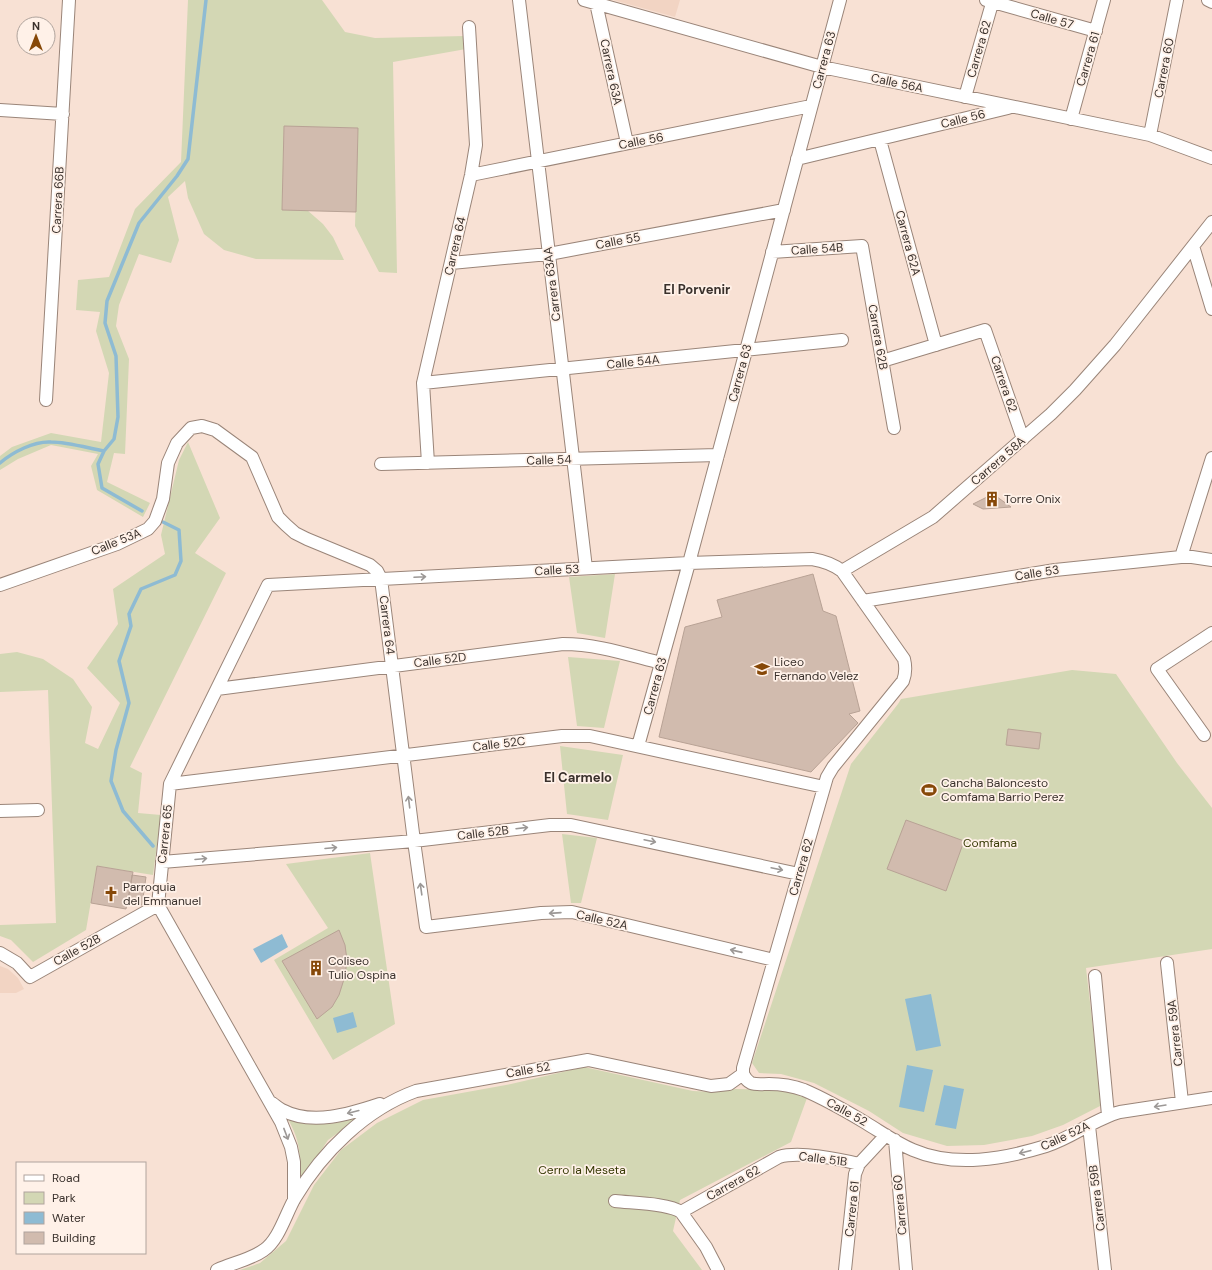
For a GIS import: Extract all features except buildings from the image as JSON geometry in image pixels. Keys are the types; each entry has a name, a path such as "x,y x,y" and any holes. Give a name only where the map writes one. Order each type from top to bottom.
{"street":[{"name":"Carrera 66B","path":"46,400 70,0"},
{"name":"Carrera 63AA","path":"519,0 586,568"},
{"name":"Carrera 63","path":"638,746 718,456 840,0"},
{"name":"Carrera 61","path":"1071,119 1104,0"},
{"name":"Carrera 60","path":"1150,135 1177,0"},
{"path":"1208,0 1212,2"},
{"name":"Calle 56A","path":"592,1 822,67 1150,135 1212,158"},
{"name":"Carrera 63A","path":"592,1 627,143"},
{"name":"Calle 57","path":"991,1 1096,31"},
{"name":"Carrera 62","path":"966,97 991,1"},
{"name":"Carrera 64","path":"428,463 423,383 471,175 476,145 469,27"},
{"name":"Calle 56","path":"471,175 811,106"},
{"name":"Calle 56","path":"797,159 1011,107"},
{"path":"0,110 63,114"},
{"name":"Carrera 62A","path":"880,140 936,345"},
{"name":"Calle 55","path":"451,263 549,254 784,210"},
{"name":"Carrera 58A","path":"842,571 932,517 1023,439 1075,390 1114,345 1212,222"},
{"name":"Calle 54B","path":"772,252 862,246"},
{"name":"Carrera 62B","path":"862,246 894,428"},
{"path":"1192,246 1212,309"},
{"name":"Carrera 62","path":"936,345 985,330 1023,439"},
{"name":"Calle 54A","path":"423,383 842,340"},
{"path":"882,361 936,345"},
{"name":"Carrera 64","path":"191,428 202,426 215,430 252,457 278,517 296,533 370,565 377,571 381,578 426,927"},
{"name":"Calle 53A","path":"0,585 117,544 148,529 155,521 163,499 168,463 177,443 191,428"},
{"name":"Calle 54","path":"381,464 718,456"},
{"path":"1181,556 1212,458"},
{"name":"Calle 53","path":"863,601 1055,570 1181,556 1212,560"},
{"name":"Calle 53","path":"268,585 689,563 812,559 834,565 842,571"},
{"path":"842,571 863,601"},
{"name":"Carrera 65","path":"158,905 170,784 268,585"},
{"name":"Carrera 62","path":"743,1074 743,1068 827,777 833,767 903,681 906,670 904,659 863,601"},
{"path":"1204,735 1157,669 1212,633"},
{"name":"Calle 52D","path":"217,689 563,644 595,646 661,663"},
{"name":"Calle 52C","path":"170,784 578,735 638,746 824,787"},
{"path":"0,812 38,810"},
{"name":"Calle 52B","path":"162,862 414,841 550,825 571,825 799,874"},
{"path":"158,905 268,1100 282,1122 291,1147 294,1169 294,1200"},
{"name":"Calle 52B","path":"0,952 17,963 30,977 158,905"},
{"name":"Calle 52A","path":"426,927 572,912 774,960"},
{"name":"Carrera 59A","path":"1167,964 1182,1102"},
{"path":"1095,976 1108,1115"},
{"name":"Calle 52","path":"217,1270 249,1258 265,1250 274,1241 294,1200 316,1166 347,1133 370,1116 404,1095 434,1087 588,1060 712,1086 729,1084 743,1074 746,1080 751,1083 778,1084 804,1090 854,1115 890,1138"},
{"path":"268,1100 282,1110 310,1118 331,1117 366,1108 404,1095"},
{"name":"Calle 52A","path":"890,1138 913,1150 933,1156 959,1160 982,1160 1005,1157 1052,1144 1108,1115 1212,1098"},
{"name":"Carrera 59B","path":"1089,1126 1105,1270"},
{"name":"Carrera 61","path":"845,1270 855,1174 859,1164 890,1138"},
{"name":"Carrera 60","path":"890,1138 906,1270"},
{"name":"Carrera 62","path":"681,1212 779,1157 786,1155"},
{"name":"Calle 51B","path":"786,1155 835,1158 859,1164"},
{"path":"615,1202 667,1207 681,1212 706,1247 718,1270"}],"shaded area":[{"path":"613,0 680,0 675,17"},
{"path":"0,966 8,969 18,978 24,989 16,993 0,993"}],"green space":[{"path":"188,0 322,0 345,32 375,38 465,36 466,49 393,62 397,273 379,272 355,226 358,128 284,127 282,210 307,210 323,224 333,237 344,260 256,259 224,250 204,234 188,198 185,181 168,197 179,240 171,263 139,254 119,305 116,326 129,359 125,454 114,453 107,482 150,503 143,517 97,490 91,466 98,454 51,445 18,459 0,470 0,456 12,447 51,433 101,442 109,373 96,331 100,312 76,310 78,280 109,277 135,209 181,162"},
{"path":"188,442 220,518 195,553 226,573 130,767 142,773 138,813 161,815 153,875 97,866 86,930 33,962 11,940 0,936 0,925 56,923 48,690 0,692 0,654 17,652 43,659 73,679 92,707 85,743 98,749 120,703 87,668 118,624 113,589 165,554 161,535 179,460"},
{"path":"615,574 605,638 577,633 569,577"},
{"path":"568,657 620,661 604,728 577,726"},
{"name":"Comfama","path":"1072,670 1116,674 1177,763 1212,808 1212,949 1086,968 1102,1105 1063,1125 1032,1136 984,1145 947,1146 903,1133 869,1111 814,1083 781,1074 759,1073 752,1063 851,764 901,699"},
{"path":"560,746 623,755 608,820 567,814"},
{"path":"562,834 597,838 581,903 571,903"},
{"path":"370,853 395,1024 333,1060 274,960 328,928 286,864"},
{"name":"Cerro la Meseta","path":"584,1067 693,1091 715,1092 735,1089 787,1090 807,1098 791,1142 680,1200 673,1231 702,1270 240,1270 260,1263 286,1241 314,1185 341,1150 377,1123 423,1100 511,1084"},
{"path":"366,1113 328,1140 299,1184 300,1165 298,1143 288,1119 318,1124 336,1123"}],"water":[{"path":"282,934 288,947 261,963 253,949"},
{"path":"931,994 941,1046 916,1051 905,999"},
{"path":"353,1012 357,1027 337,1033 333,1018"},
{"path":"907,1065 933,1070 924,1112 899,1107"},
{"path":"944,1085 964,1089 956,1129 935,1125"}],"waterway":[{"path":"142,511 102,488 98,464 104,451 114,439 118,417 116,356 105,323 107,301 139,223 177,176 188,159 206,0"},
{"path":"0,463 24,448 44,442 78,445 104,451"},
{"path":"153,846 123,811 111,781 116,750 129,703 119,661 131,626 129,614 141,589 175,575 181,561 179,530 163,522"}],"place":[{"name":"Torre Onix","path":"992,499"},
{"name":"Liceo Fernando Velez","path":"762,669"},
{"name":"Cancha Baloncesto Comfama Barrio Perez","path":"929,790"},
{"name":"Parroquia del Emmanuel","path":"111,894"},
{"name":"Coliseo Tulio Ospina","path":"316,968"}],"district":[{"name":"El Porvenir","path":"697,289"},
{"name":"El Carmelo","path":"578,777"}]}
